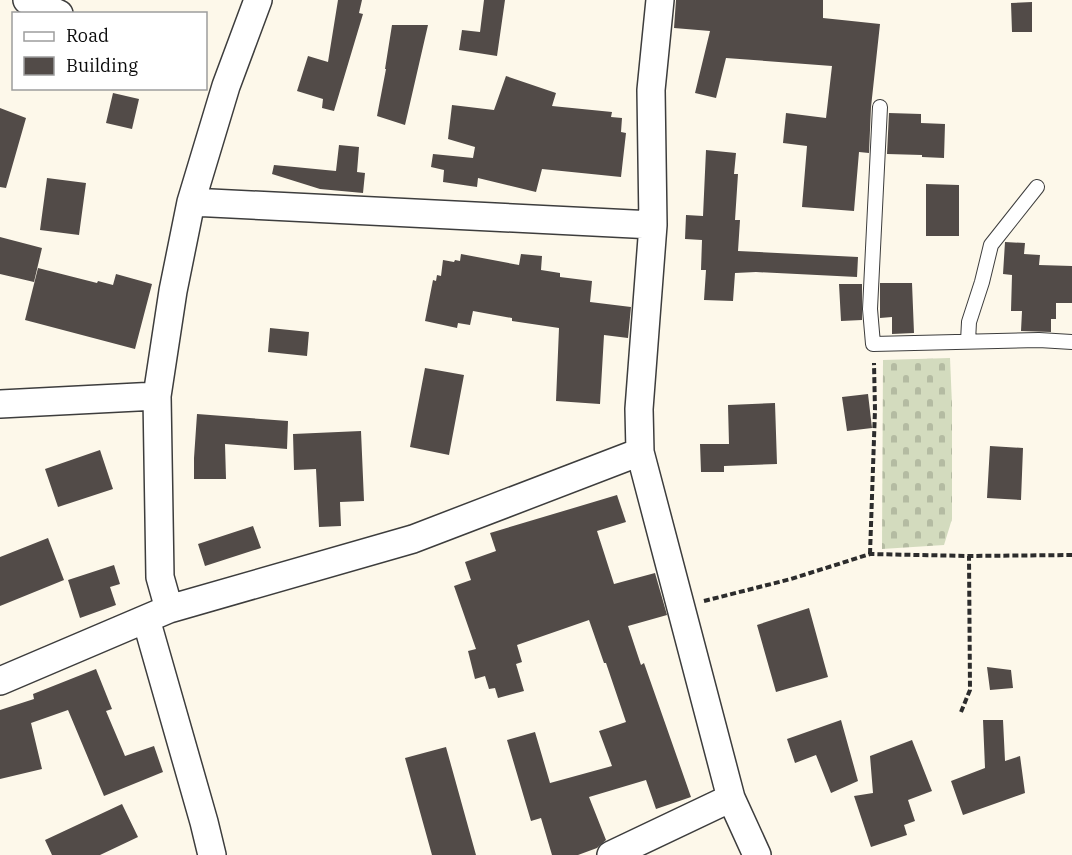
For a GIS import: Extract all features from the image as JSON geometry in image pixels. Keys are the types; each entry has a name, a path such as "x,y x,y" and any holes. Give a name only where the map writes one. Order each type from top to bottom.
{"street":[{"path":"212,855 157,614 160,577 157,396 173,291 216,82 258,0"},
{"path":"660,0 651,90 652,225 639,409 640,452 731,798 758,855"},
{"path":"191,202 652,225"},
{"path":"0,404 157,396"},
{"path":"0,681 157,614 413,539 640,452"},
{"path":"611,855 731,798"}],"lane":[{"path":"880,107 870,309 873,344 1039,340 1072,342"},
{"path":"968,341 969,322 991,245 1037,187"}],"path":[{"path":"870,554 875,410 873,344"},
{"path":"681,607 791,579 870,554 1072,555"},
{"path":"961,712 970,690 969,556"}],"green space":[{"path":"950,358 952,519 944,545 882,549 883,360"}],"building":[{"path":"338,0 362,0 359,13 363,14 334,111 322,108 323,99 297,91 308,56 328,62"},
{"path":"484,0 505,0 497,56 459,50 462,30 480,32"},
{"path":"676,0 823,0 823,18 880,24 871,107 869,153 859,152 854,211 802,207 807,146 783,143 786,113 826,118 832,66 726,58 716,98 695,93 710,31 674,28"},
{"path":"1032,2 1032,32 1012,32 1011,3"},
{"path":"392,25 428,25 405,125 377,116"},
{"path":"506,76 556,93 552,106 612,112 611,117 622,118 621,132 626,133 621,177 542,169 536,192 478,178 477,187 443,182 444,170 431,167 433,154 473,158 475,147 448,139 452,105 494,110"},
{"path":"113,93 139,99 132,129 106,123"},
{"path":"0,108 26,118 6,188 0,187"},
{"path":"889,113 921,114 921,123 945,124 944,158 887,154"},
{"path":"339,145 359,147 357,172 365,173 363,193 320,189 272,174 274,165 336,171"},
{"path":"706,150 736,153 734,174 738,174 735,220 740,220 738,251 858,257 857,277 735,273 733,301 704,300 706,270 701,270 702,240 685,239 686,215 703,216"},
{"path":"47,178 86,183 79,235 40,230"},
{"path":"926,184 959,185 959,236 926,236"},
{"path":"0,237 42,248 34,282 0,274"},
{"path":"1005,242 1025,243 1024,254 1040,255 1039,265 1072,266 1072,303 1056,303 1056,319 1051,319 1051,332 1021,331 1022,311 1011,311 1012,275 1003,274"},
{"path":"461,254 519,265 521,254 542,256 541,270 560,273 560,277 592,281 590,302 631,307 628,338 604,335 600,404 556,401 559,328 512,321 512,318 473,311 470,325 458,323 457,328 425,321 433,280 436,281 437,275 441,276 443,260 460,261"},
{"path":"38,268 97,283 98,281 113,285 116,274 152,284 135,349 25,320"},
{"path":"880,283 912,283 914,333 892,334 892,317 880,318"},
{"path":"839,284 862,284 862,320 841,321"},
{"path":"270,328 309,332 307,356 268,352"},
{"path":"425,368 464,375 449,455 410,447"},
{"path":"868,394 872,428 847,431 842,397"},
{"path":"775,403 777,464 724,466 724,472 701,472 700,444 729,444 728,405"},
{"path":"197,414 288,421 287,449 225,444 226,479 194,479"},
{"path":"361,431 364,501 340,502 341,526 319,527 316,469 294,470 293,434"},
{"path":"990,446 1023,448 1021,500 987,498"},
{"path":"100,450 113,489 58,507 45,469"},
{"path":"617,495 626,522 597,531 614,584 655,573 667,615 628,626 641,665 644,663 691,797 656,809 646,780 589,797 606,840 597,848 578,855 552,855 541,818 531,821 507,740 535,732 550,783 612,766 599,731 626,722 606,663 604,663 589,620 517,645 522,662 516,664 524,691 498,698 495,688 489,689 485,676 475,679 468,651 476,649 454,586 471,580 465,562 496,551 490,533"},
{"path":"253,526 261,548 205,566 198,544"},
{"path":"48,538 64,580 0,606 0,557"},
{"path":"114,565 120,584 110,587 116,605 80,618 68,580"},
{"path":"809,608 828,677 776,692 757,625"},
{"path":"987,667 1011,670 1013,688 990,690"},
{"path":"96,669 112,709 106,711 125,756 154,746 163,772 104,796 68,710 31,723 42,769 0,779 0,710 34,699 33,694"},
{"path":"841,720 858,781 831,793 816,755 795,763 787,739"},
{"path":"983,720 1003,720 1005,761 1020,756 1025,793 963,815 951,781 985,768"},
{"path":"912,740 932,791 908,800 915,821 904,825 907,835 871,847 854,796 873,793 870,756"},
{"path":"446,747 476,855 432,855 405,758"},
{"path":"122,804 138,837 100,855 52,855 45,840"}]}
